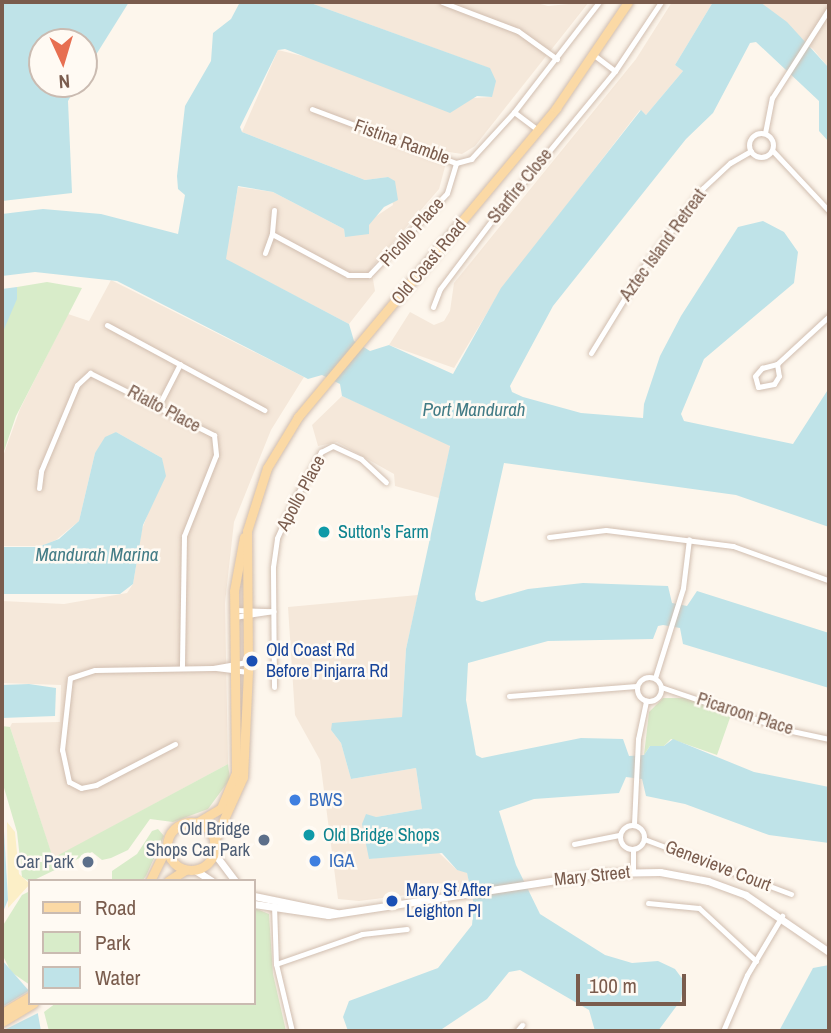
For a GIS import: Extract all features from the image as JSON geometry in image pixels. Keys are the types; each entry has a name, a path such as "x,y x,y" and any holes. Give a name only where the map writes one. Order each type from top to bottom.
{"main road":[{"name":"Old Coast Road","path":"198,822 221,808 236,773 234,613 240,547 267,468 320,391 538,130 594,55 628,2"},
{"name":"Old Coast Road","path":"214,841 243,777 248,667 247,531"},
{"path":"151,879 174,829 198,822 211,832 214,853 173,879"},
{"path":"167,846 173,861 190,870"},
{"path":"2,1013 28,997"},
{"path":"2,1022 31,1005"}],"street":[{"path":"442,2 518,31 557,59"},
{"name":"Fistina Ramble","path":"312,108 456,163 471,159 514,112 599,2"},
{"name":"Starfire Close","path":"433,307 440,289 615,71 662,2"},
{"path":"765,133 772,98 786,71 829,9"},
{"path":"594,55 615,71"},
{"path":"514,112 538,130"},
{"path":"772,150 761,157 751,151 753,135 765,133 771,138 772,150 829,211"},
{"name":"Aztec Island Retreat","path":"591,353 602,328 703,188 751,151"},
{"name":"Picollo Place","path":"272,234 348,275 369,275 447,193 456,163"},
{"path":"265,253 272,234 274,209"},
{"path":"778,364 779,376 774,384 758,387 755,376 768,364 778,364 829,316"},
{"path":"107,325 264,410"},
{"path":"159,405 180,364"},
{"name":"Rialto Place","path":"39,488 41,471 85,376 102,376 214,435 218,447 184,536 183,668"},
{"name":"Apollo Place","path":"274,687 277,538 321,452 333,446 361,459 386,482"},
{"path":"549,537 606,530 689,539 733,546 828,580"},
{"path":"654,678 683,588 689,539"},
{"path":"234,613 274,611"},
{"path":"213,668 248,667"},
{"path":"175,744 88,788 69,782 65,769 70,678 95,670 248,667"},
{"path":"509,696 637,686 644,678 654,678"},
{"path":"646,701 656,699 661,687 654,678"},
{"path":"637,686 638,694 646,701"},
{"name":"Picaroon Place","path":"661,687 787,730 829,739"},
{"path":"633,871 633,849 644,839 634,824 634,796 638,739 646,701"},
{"path":"574,844 619,835 626,825 634,824"},
{"path":"619,835 622,845 633,849"},
{"name":"Genevieve Court","path":"644,839 791,894"},
{"path":"214,853 234,879"},
{"path":"190,870 208,879"},
{"name":"Mary Street","path":"256,904 336,913 633,871 708,881 746,895 782,916 829,952"},
{"name":"Mary Street","path":"256,896 274,906"},
{"path":"648,904 699,908 756,961"},
{"path":"274,906 276,964 292,1031"},
{"path":"723,1031 756,961 782,916"},
{"path":"276,964 362,934 407,929"},
{"path":"517,1031 522,1025"}],"shaded area":[{"path":"308,2 533,2 548,6 589,2 475,146 462,154 449,152 439,189 371,268 375,291 349,324 225,259 238,187 273,192 344,229 345,237 393,205 388,177 365,180 242,132 278,50 474,98 491,97 489,68"},
{"path":"672,2 713,2 675,65 683,71 646,115 640,110 499,293 454,368 389,345 410,312 434,325 444,321 450,311 454,283 636,59"},
{"path":"760,2 829,2 829,68 812,48"},
{"path":"111,280 304,377 271,430 234,522 225,603 228,764 53,859 10,727 12,723 60,722 61,685 2,683 2,601 64,604 127,593 133,584 142,529 164,473 162,458 116,432 95,453 79,521 56,540 41,546 2,546 2,459 20,409 68,314 89,321"},
{"path":"342,396 447,442 450,447 439,498 395,486 394,474 337,442 318,446 312,425"},
{"path":"418,595 406,649 402,717 331,730 341,743 351,779 416,768 422,809 376,817 369,859 436,850 457,870 467,872 470,887 359,901 338,899 320,760 295,715 288,607"}],"green space":[{"path":"47,282 82,288 16,416 2,457 2,334 17,287"},
{"path":"663,698 685,698 731,715 717,755 671,739 664,746 650,746 644,755 649,712"},
{"path":"2,726 10,727 53,858 228,764 230,779 208,809 173,822 150,819 128,850 102,860 92,852 28,881 22,877 17,832 2,781"},
{"path":"158,829 164,836 144,879 112,879 112,871 137,854 152,831"},
{"path":"28,892 28,984 11,972 2,954 2,927 22,895"},
{"path":"256,909 269,914 273,974 286,1031 49,1031 44,1012 53,1005 256,1005"}],"sand":[{"path":"7,822 15,832 19,874 28,882 28,886 8,908"}],"water":[{"path":"2,2 129,2 98,52 98,28 28,28 28,98 70,98 72,193 2,201"},
{"name":"Port Mandurah","path":"240,2 308,2 490,68 496,81 492,97 477,96 450,113 285,49 278,50 240,127 242,132 365,180 388,177 395,181 398,200 384,207 369,225 369,234 345,237 344,229 273,192 238,186 226,259 349,324 354,341 370,351 389,345 453,374 501,288 641,110 646,115 683,71 675,65 713,2 760,2 787,22 829,68 829,142 819,131 819,101 756,42 750,43 713,113 686,139 553,306 510,386 512,392 523,397 581,413 643,418 644,404 660,356 681,316 738,227 763,221 784,232 798,252 794,283 704,359 681,414 684,421 793,444 829,388 829,527 736,495 504,463 475,594 476,600 482,602 528,589 583,583 668,586 672,603 687,606 697,591 829,633 829,688 683,644 680,628 663,625 658,626 653,639 548,641 468,663 466,700 476,755 482,758 581,738 623,739 629,756 644,755 650,746 664,746 673,739 754,772 829,787 829,843 769,835 685,804 646,796 642,779 626,777 619,793 534,799 499,811 516,865 540,914 605,955 632,963 658,961 675,969 684,981 681,1000 658,1031 595,1031 589,1010 520,970 509,972 487,999 439,1031 348,1031 343,1017 349,1001 438,968 472,925 474,905 467,873 457,870 442,853 369,859 362,824 366,814 376,817 422,809 416,768 351,779 341,743 331,730 332,723 402,717 406,649 450,446 342,396 340,384 322,375 308,379 117,281 35,272 2,276 2,214 43,209 101,214 178,234 185,195 178,189 177,176 185,106 211,61 213,33 231,19"},
{"path":"17,287 17,299 2,334 2,289"},
{"name":"Mandurah Marina","path":"116,432 162,458 166,476 143,525 133,584 120,594 2,594 2,547 38,547 59,539 79,521 95,453 105,437"},
{"path":"29,684 56,688 55,716 2,718 2,685"},
{"path":"2,796 8,900 2,914"},
{"path":"2,960 28,990 28,1005 36,1005 41,1031 2,1031"},
{"path":"829,965 829,1031 779,1031 813,968"}],"pier":[{"path":"28,991 28,1005 40,1005 42,1011 2,1031 2,1007"}],"place":[{"name":"Sutton's Farm","path":"324,532"},
{"name":"Old Coast Rd Before Pinjarra Rd","path":"252,661"},
{"name":"BWS","path":"295,800"},
{"name":"Old Bridge Shops","path":"309,835"},
{"name":"Old Bridge Shops Car Park","path":"264,840"},
{"name":"IGA","path":"315,861"},
{"name":"Car Park","path":"88,862"},
{"name":"Mary St After Leighton Pl","path":"392,901"}]}
